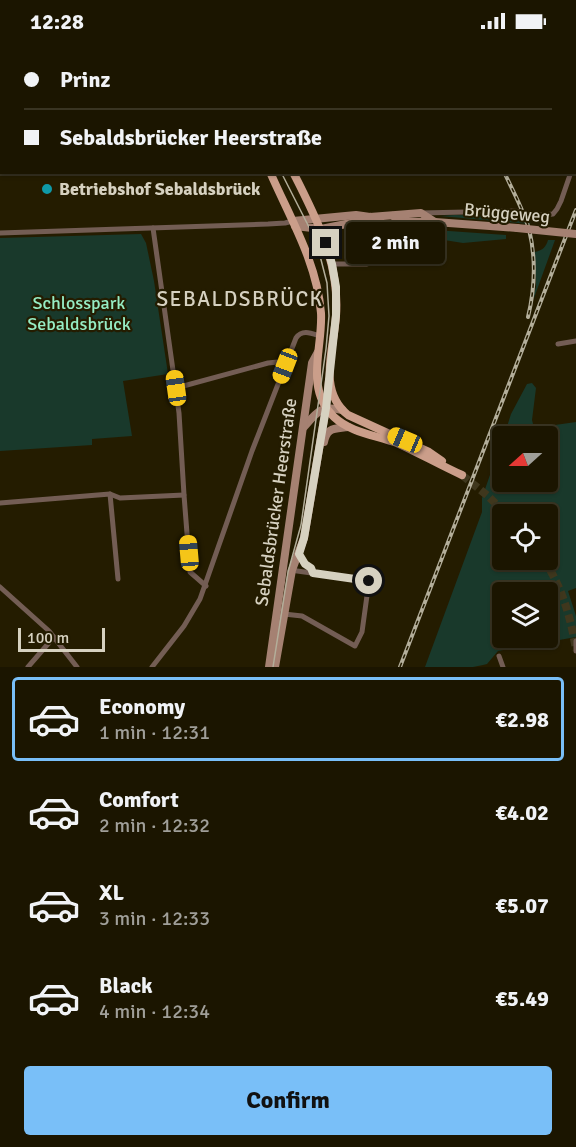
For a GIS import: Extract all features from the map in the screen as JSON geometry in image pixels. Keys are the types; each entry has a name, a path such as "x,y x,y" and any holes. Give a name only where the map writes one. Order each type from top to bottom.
{"main road":[{"name":"Sebaldsbrücker Heerstraße","path":"269,667 312,363 318,350 321,314 313,269 291,224 271,174"},
{"name":"Sebaldsbrücker Heerstraße","path":"275,667 292,570 304,538 326,408 336,315 336,287 332,264 321,229 294,174"},
{"name":"Brüggeweg","path":"291,224 316,218 421,213 435,222"},
{"name":"Brüggeweg","path":"392,215 404,222 435,222 576,234"},
{"name":"Brüggeweg","path":"291,224 321,229 370,217"},
{"path":"304,427 317,412 326,408 342,410 359,421 429,452 462,475 395,443 348,427 335,418 326,408 317,383 318,350"},
{"path":"329,379 334,396 342,410"},
{"path":"315,474 321,466 328,431 348,427"}],"street":[{"path":"421,213 514,211 542,215 553,214 561,201 570,174"},
{"path":"332,264 367,264 370,217"},
{"path":"0,233 291,224"},
{"path":"153,228 179,413 190,572 206,585"},
{"path":"152,667 189,619 206,585 252,451 296,338 299,334 306,332 320,336"},
{"path":"558,344 576,341"},
{"path":"176,388 268,363 278,362 285,366"},
{"path":"0,503 110,494 120,498 184,495"},
{"path":"110,494 118,579"},
{"path":"299,554 313,573"},
{"path":"283,569 369,581 362,632 355,646 302,616 284,614"},
{"path":"0,587 49,631 77,667"},
{"path":"28,667 54,637"},
{"path":"576,641 576,651"},
{"path":"499,656 503,667"}],"green space":[{"path":"440,216 531,217 530,224"},
{"path":"406,228 506,235 506,239 463,243 406,234"},
{"name":"Schlosspark Sebaldsbrück","path":"141,234 146,243 154,281 168,374 123,381 132,436 92,439 92,445 0,451 0,238"},
{"path":"548,240 555,240 534,298 535,252 544,248"},
{"path":"532,383 536,388 532,420 534,426 507,426 527,384"},
{"path":"576,422 576,588 568,591 576,616 576,637 558,640 558,582 492,582 492,648 515,648 498,651 487,664 473,667 425,667 482,512 482,498 492,469 492,492 558,492 558,426 548,426"}],"tunnel":[{"path":"462,475 496,504"},
{"path":"550,570 565,603 576,650"}],"tram line":[{"path":"273,667 288,572 301,525 329,316 327,283 318,248 282,174"}],"railway":[{"path":"505,174 524,214 533,251 534,273 528,317"},
{"path":"400,667 576,210"}],"place":[{"name":"Betriebshof Sebaldsbrück","path":"47,189"}],"district":[{"name":"SEBALDSBRÜCK","path":"240,299"}],"route":[{"path":"326,243 336,287 336,315 326,408 304,538 299,554 313,573 369,581"}]}
